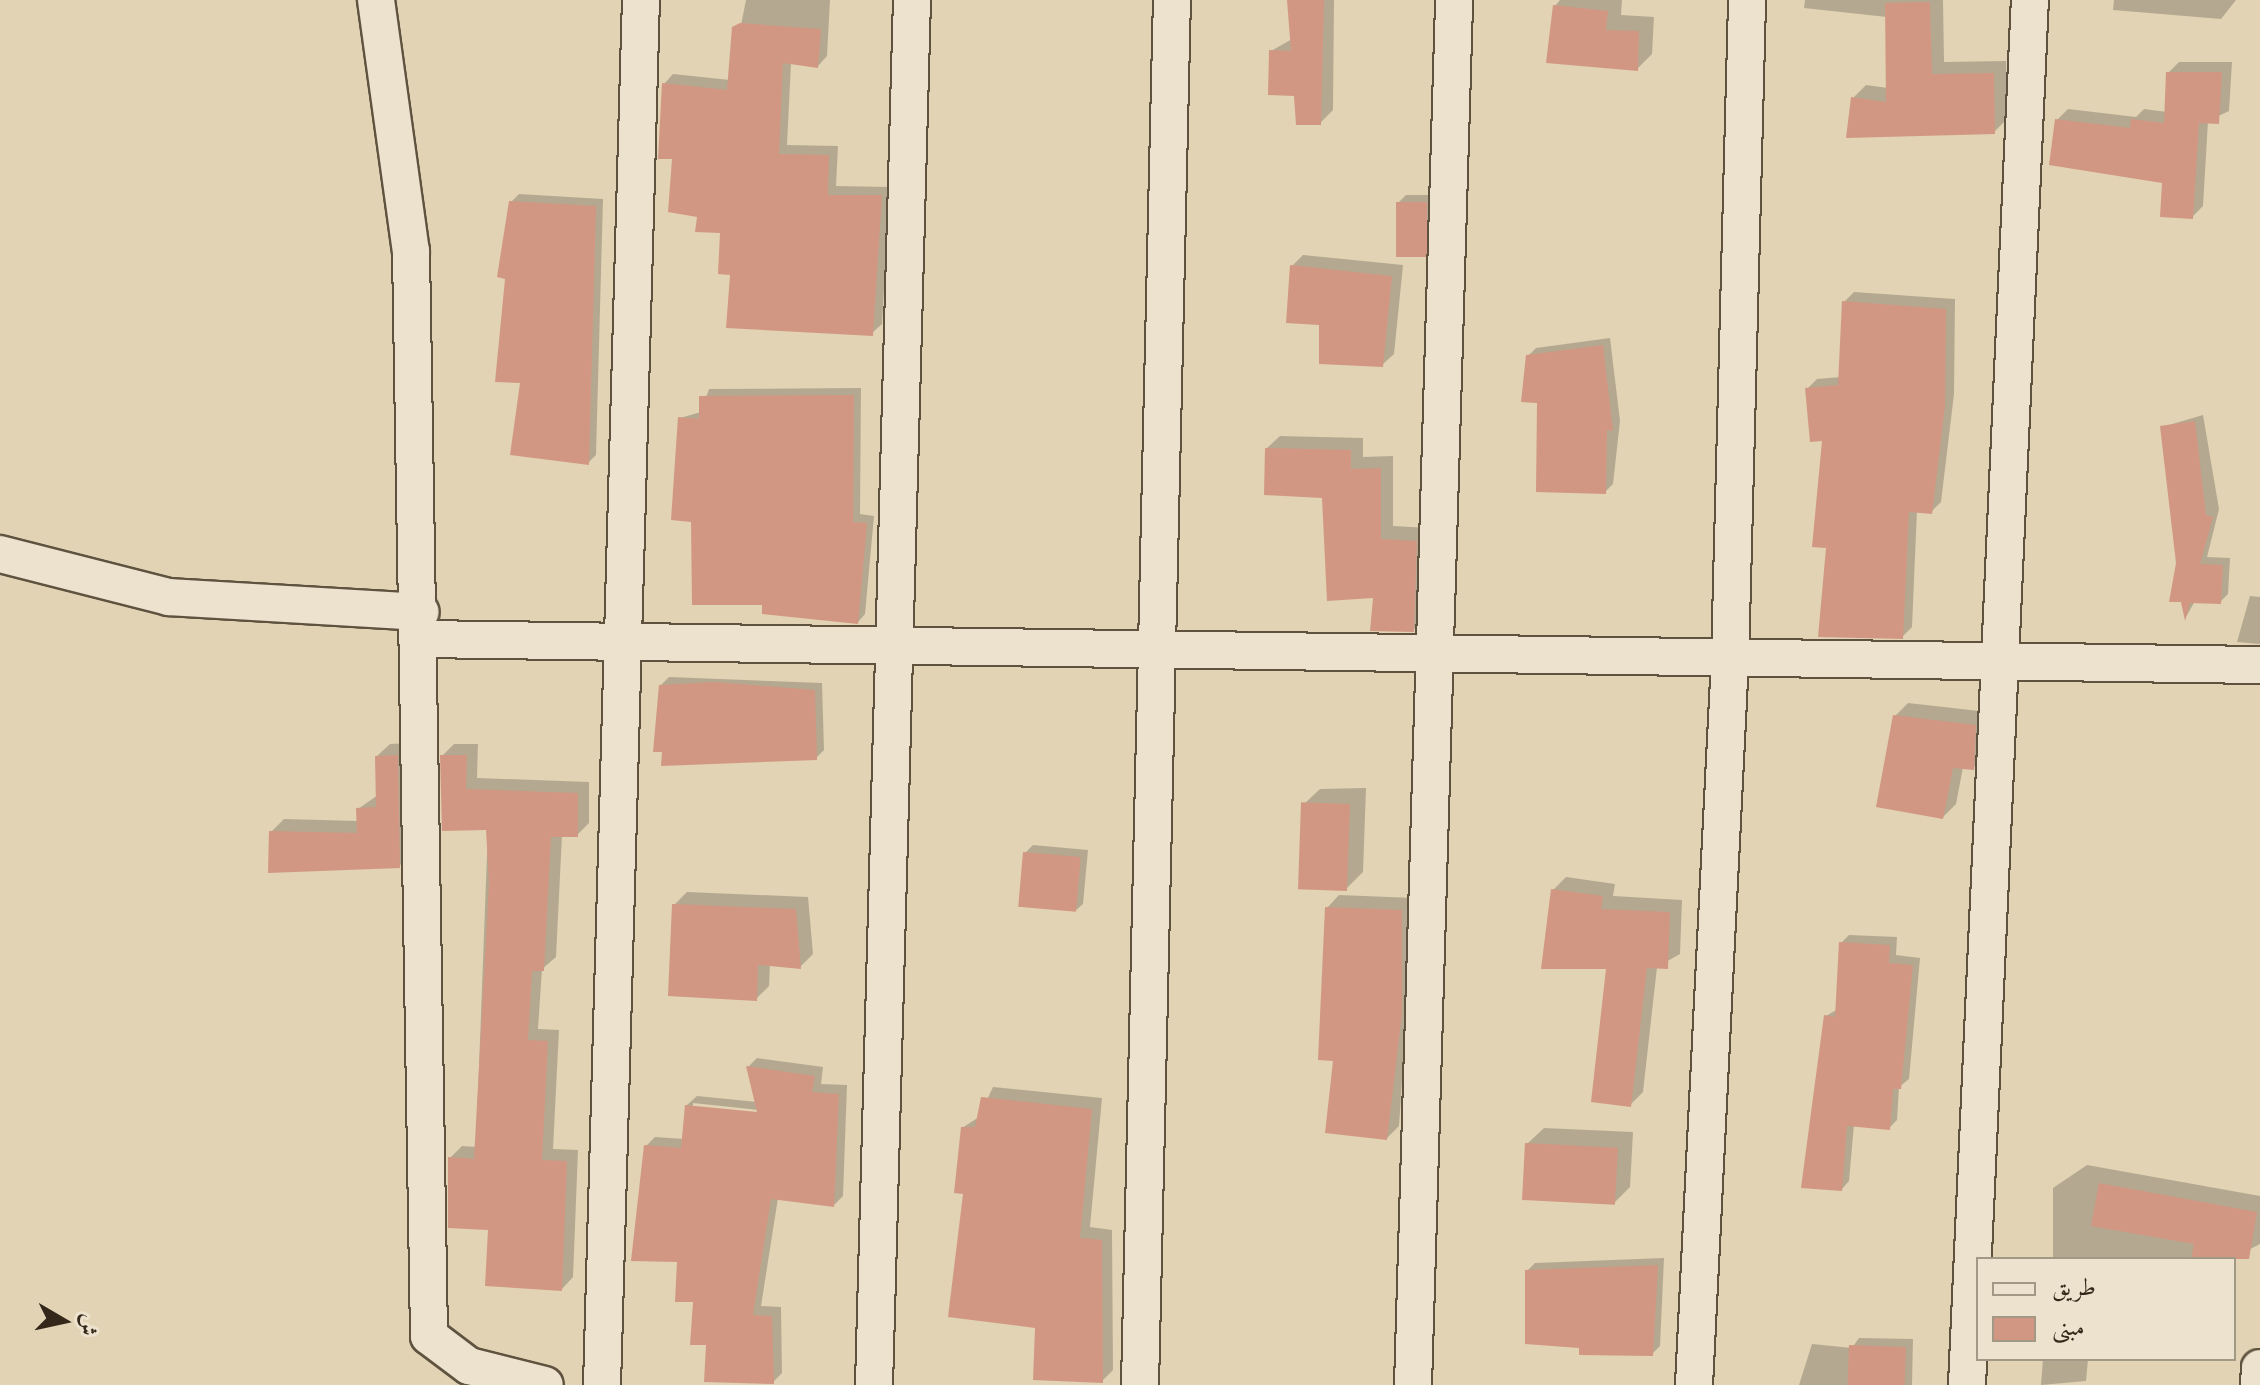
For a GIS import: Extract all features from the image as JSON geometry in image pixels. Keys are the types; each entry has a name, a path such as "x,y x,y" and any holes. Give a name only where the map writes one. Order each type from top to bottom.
{"street":[{"path":"376,0 411,251 421,626 429,1336 469,1366 545,1385"},
{"path":"602,1385 641,0"},
{"path":"874,1385 912,0"},
{"path":"1140,1385 1152,647 1172,0"},
{"path":"1413,1385 1454,0"},
{"path":"1694,1385 1730,660 1747,0"},
{"path":"1967,1385 2030,0"},
{"path":"0,554 169,597 421,626 621,640 893,649 1152,647 1435,650 2001,666 2260,665"},
{"path":"2259,1385 2260,1368"}],"building":[{"path":"1287,0 1324,0 1321,125 1296,125 1294,96 1268,95 1269,50 1291,51"},
{"path":"1930,2 1932,74 1994,73 1995,134 1846,138 1851,97 1886,102 1885,3"},
{"path":"1553,5 1608,11 1606,30 1639,31 1638,71 1546,63"},
{"path":"740,23 821,29 818,68 783,63 779,154 829,155 828,195 882,195 873,336 726,328 730,275 718,274 720,233 695,232 697,217 668,212 672,159 658,159 662,83 727,90 732,27"},
{"path":"2166,72 2222,72 2219,124 2199,123 2193,219 2160,217 2162,183 2049,165 2055,119 2130,128 2131,119 2164,123"},
{"path":"509,201 596,206 589,465 510,455 520,383 495,382 505,279 497,277"},
{"path":"1396,202 1427,202 1427,257 1396,257"},
{"path":"1290,265 1392,276 1383,367 1319,364 1319,325 1286,323"},
{"path":"1842,301 1946,309 1945,406 1932,514 1909,512 1903,639 1818,637 1826,548 1812,547 1822,441 1810,442 1805,388 1838,385"},
{"path":"1603,345 1613,431 1607,430 1606,494 1536,492 1537,403 1521,402 1526,355"},
{"path":"854,395 853,522 867,523 858,624 762,614 762,605 692,605 691,522 671,520 678,417 699,419 699,396"},
{"path":"2195,421 2206,515 2213,517 2200,564 2223,565 2221,604 2190,603 2185,621 2181,602 2169,602 2176,563 2160,426"},
{"path":"1265,448 1351,450 1351,469 1381,468 1381,539 1417,541 1414,632 1370,631 1373,598 1327,601 1322,498 1264,495"},
{"path":"714,682 815,690 817,760 661,766 662,752 653,752 659,685"},
{"path":"1893,715 1976,725 1974,770 1953,768 1943,819 1876,807"},
{"path":"398,755 400,868 268,873 269,831 357,833 356,808 376,807 375,756"},
{"path":"440,755 467,755 466,789 578,793 578,837 551,837 544,971 532,971 528,1040 548,1041 542,1160 567,1161 562,1291 485,1286 488,1230 448,1228 448,1157 474,1159 489,883 486,830 442,831"},
{"path":"1301,802 1350,804 1347,891 1298,889"},
{"path":"1023,852 1081,857 1076,912 1018,907"},
{"path":"1551,889 1603,896 1601,909 1670,912 1668,969 1647,968 1631,1107 1591,1102 1606,969 1541,969"},
{"path":"672,904 796,909 801,969 758,965 757,1001 668,996"},
{"path":"1325,907 1402,910 1402,1013 1387,1140 1325,1133 1333,1061 1318,1060"},
{"path":"1839,942 1890,945 1889,963 1913,965 1901,1089 1893,1089 1890,1130 1847,1126 1842,1191 1801,1188 1824,1015 1835,1017"},
{"path":"746,1066 815,1076 812,1092 839,1094 834,1207 771,1199 753,1315 772,1316 774,1384 704,1382 706,1345 690,1345 693,1302 675,1302 677,1262 631,1261 644,1145 681,1148 685,1105 757,1112"},
{"path":"981,1097 1092,1109 1080,1238 1102,1240 1103,1383 1033,1380 1035,1328 948,1317 963,1194 954,1193 961,1127 975,1127"},
{"path":"1525,1143 1618,1148 1615,1205 1522,1200"},
{"path":"2099,1183 2257,1212 2249,1259 2191,1257 2194,1244 2091,1226"},
{"path":"1658,1265 1653,1356 1579,1355 1579,1348 1525,1344 1525,1270"},
{"path":"1849,1345 1906,1347 1905,1385 1848,1385"}]}
